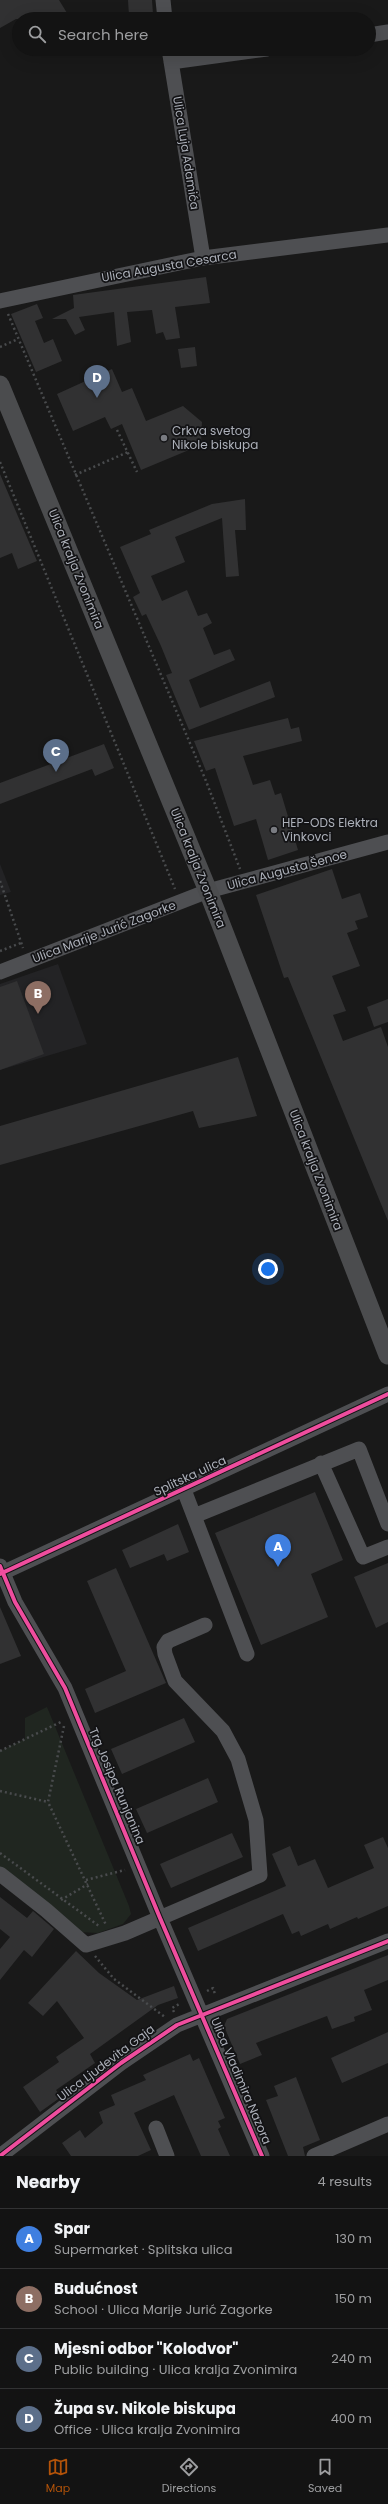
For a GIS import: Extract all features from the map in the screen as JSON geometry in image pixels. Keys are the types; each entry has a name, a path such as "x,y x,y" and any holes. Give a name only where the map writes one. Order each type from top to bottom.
{"main road":[{"name":"Ulica kralja Zvonimira","path":"0,385 208,891 388,1355"}],"street":[{"path":"163,0 164,12"},
{"path":"376,34 388,32"},
{"name":"Ulica Luja Adamića","path":"170,56 203,258"},
{"name":"Ulica Augusta Cesarca","path":"1,301 203,258 388,235"},
{"name":"Ulica Augusta Šenoe","path":"208,891 388,842"},
{"name":"Ulica Marije Jurić Zagorke","path":"0,972 208,891"},
{"name":"Splitska ulica","path":"1,1570 184,1490 388,1394"},
{"path":"194,1516 321,1463 360,1449 388,1524"},
{"path":"321,1463 363,1557 388,1547"},
{"path":"184,1490 247,1654"},
{"name":"Trg Josipa Runjanina","path":"1,1570 15,1602 65,1688 201,2014"},
{"path":"0,1874 46,1910 86,1945 160,1918 260,1875 256,1820 238,1759 223,1731 175,1682 165,1654 164,1647 168,1641 205,1625"},
{"name":"Ulica Ljudevita Gaja","path":"0,2156 121,2063 177,2025 201,2014 388,1941"},
{"name":"Ulica Vladimira Nazora","path":"201,2014 262,2156"},
{"path":"314,2156 388,2124"},
{"path":"156,2128 168,2156"}],"path":[{"path":"1,301 206,781 245,881"},
{"path":"0,347 18,339"},
{"path":"117,430 137,472"},
{"path":"75,474 128,452"},
{"path":"0,462 180,902"},
{"path":"0,882 20,943 29,961"},
{"path":"0,951 20,943"},
{"path":"0,1751 65,1719 48,1802 112,1936"},
{"path":"0,1791 48,1802"},
{"path":"0,1853 61,1900 112,1936"},
{"path":"86,1880 139,1867"},
{"path":"46,1910 88,1884"},
{"path":"86,1945 114,1979 177,2025"}],"shaded area":[{"path":"0,864 11,892 0,895"},
{"path":"58,964 87,1044 0,1070 0,984"},
{"path":"47,1707 131,1914 123,1924 98,1933 79,1932 0,1871 0,1751 25,1739 25,1718"}],"building":[{"path":"0,0 59,0 66,12 12,12 12,21 0,28"},
{"path":"128,0 152,0 153,12 129,12"},
{"path":"206,277 210,303 175,307 180,338 166,340 163,332 156,334 152,310 127,312 131,342 117,346 114,312 79,317 85,330 75,335 66,319 52,319 74,308 73,295"},
{"path":"37,304 43,318 35,321 44,343 53,339 62,361 36,372 11,314"},
{"path":"195,347 197,366 181,368 178,349"},
{"path":"112,369 122,392 132,388 146,421 183,406 202,422 201,445 141,470 122,424 111,429 105,417 73,431 57,394"},
{"path":"0,474 37,561 18,569 12,553 0,558"},
{"path":"245,499 246,530 235,530 239,576 226,577 222,518 175,537 185,562 151,576 162,601 187,590 198,616 207,613 212,623 203,628 214,655 230,649 235,660 189,680 200,708 270,681 275,697 189,730 166,675 172,673 161,646 146,614 142,616 133,597 140,593 120,547 151,534 149,530 212,504"},
{"path":"288,718 291,729 299,727 302,741 243,756 253,785 270,780 275,795 281,793 298,850 268,860 256,819 234,826 215,768 206,771 194,741"},
{"path":"104,744 114,768 95,776 92,769 0,804 0,783"},
{"path":"332,869 342,899 360,893 368,917 355,921 358,929 347,933 360,966 332,976 346,1011 333,1015 343,1041 381,1027 388,1047 388,1221 288,977 284,978 256,895"},
{"path":"17,981 44,1054 0,1070 0,987"},
{"path":"388,999 388,1022 374,1027 367,1007"},
{"path":"238,1057 257,1116 199,1128 193,1111 0,1165 0,1126"},
{"path":"315,1492 343,1560 311,1574 328,1617 261,1645 215,1533"},
{"path":"178,1524 189,1552 167,1561 164,1554 130,1568 122,1550"},
{"path":"388,1563 388,1622 376,1628 354,1577"},
{"path":"116,1568 166,1683 95,1713 85,1689 126,1671 87,1581"},
{"path":"0,1607 21,1656 0,1664"},
{"path":"184,1718 195,1742 122,1774 111,1749"},
{"path":"208,1778 218,1802 147,1833 136,1809"},
{"path":"232,1833 243,1857 171,1888 160,1864"},
{"path":"383,1837 388,1848 388,1906 358,1919 357,1917 330,1929 328,1924 301,1936 299,1931 292,1934 283,1914 198,1951 188,1928 286,1886 272,1854 290,1846 298,1866 315,1859 328,1888 374,1868 364,1845"},
{"path":"0,1897 27,1918 33,1911 54,1929 32,1957 24,1950 0,1980 0,1949 10,1937 0,1929"},
{"path":"76,1951 99,1973 137,2000 174,1986 178,1998 158,2005 90,2054 95,2063 56,2090 61,2097 40,2112 23,2087 59,2062 56,2057 84,2038 57,2001 43,2016 28,2003"},
{"path":"388,1955 388,1980 364,1990 372,2010 354,2017 355,2021 332,2029 327,2016 256,2043 262,2055 240,2064 224,2026 227,2019"},
{"path":"388,2032 388,2063 342,2083 331,2058"},
{"path":"190,2054 193,2061 199,2058 225,2118 218,2121 221,2127 218,2129 230,2156 201,2156 174,2095 134,2113 151,2150 138,2156 71,2156 62,2143 80,2130 85,2138 103,2123 99,2112 115,2105 111,2095 146,2080 143,2075"},
{"path":"296,2077 320,2140 303,2147 305,2156 288,2156 266,2100 278,2096 274,2086"}],"cycle path":[{"path":"0,1574 388,1394"},
{"path":"0,1566 15,1602 65,1688 160,1918 262,2156"},
{"path":"0,2156 121,2063 177,2025 388,1941"}],"place":[{"name":"Župa sv. Nikole biskupa","path":"97,398"},
{"name":"Crkva svetog Nikole biskupa","path":"164,438"},
{"name":"Mjesni odbor \"Kolodvor\"","path":"56,772"},
{"name":"HEP-ODS Elektra Vinkovci","path":"274,830"},
{"name":"Budućnost","path":"38,1014"},
{"name":"Spar","path":"278,1567"}]}
